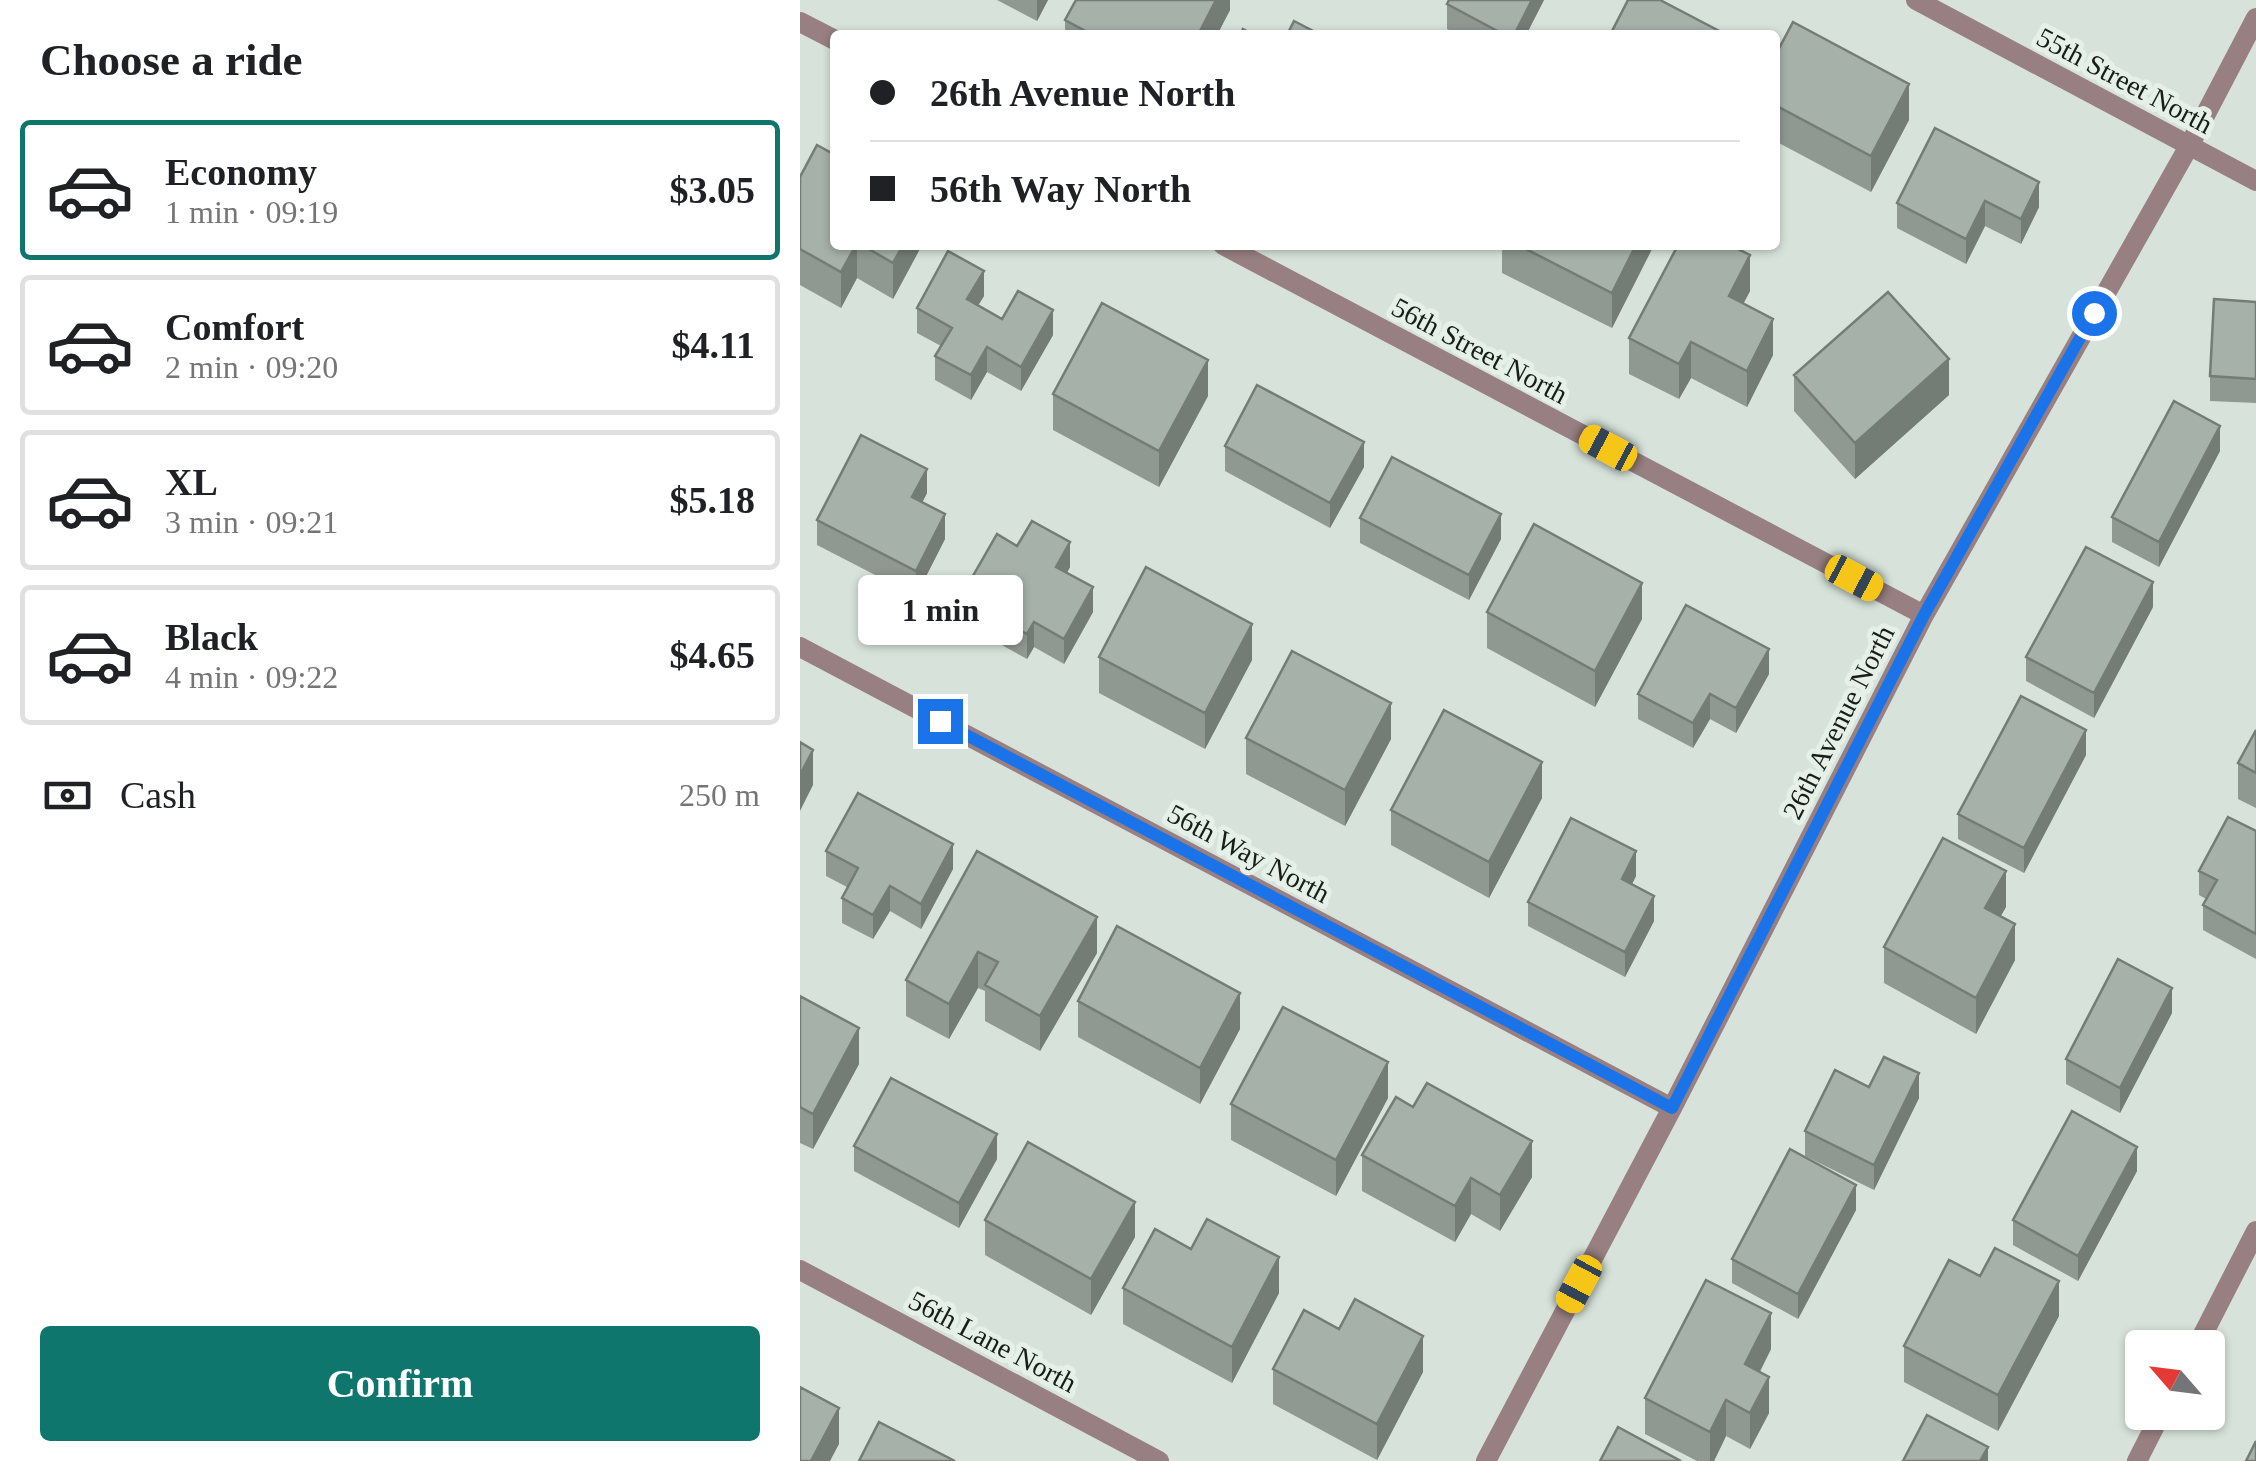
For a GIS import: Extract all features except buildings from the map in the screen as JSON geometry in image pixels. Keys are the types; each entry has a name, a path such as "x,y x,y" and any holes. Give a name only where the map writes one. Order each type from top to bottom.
{"street":[{"name":"55th Street North","path":"1916,0 2256,181"},
{"name":"26th Avenue North","path":"1486,1461 1924,615 2190,146 2256,18"},
{"path":"800,22 830,37"},
{"name":"56th Street North","path":"1231,250 1924,615"},
{"name":"56th Way North","path":"800,648 1672,1108"},
{"path":"2205,1330 2256,1231"},
{"name":"56th Lane North","path":"800,1270 1160,1461"},
{"path":"2137,1461 2153,1430"}],"route":[{"path":"940,721 1672,1108 1924,615 2094,313"}]}
